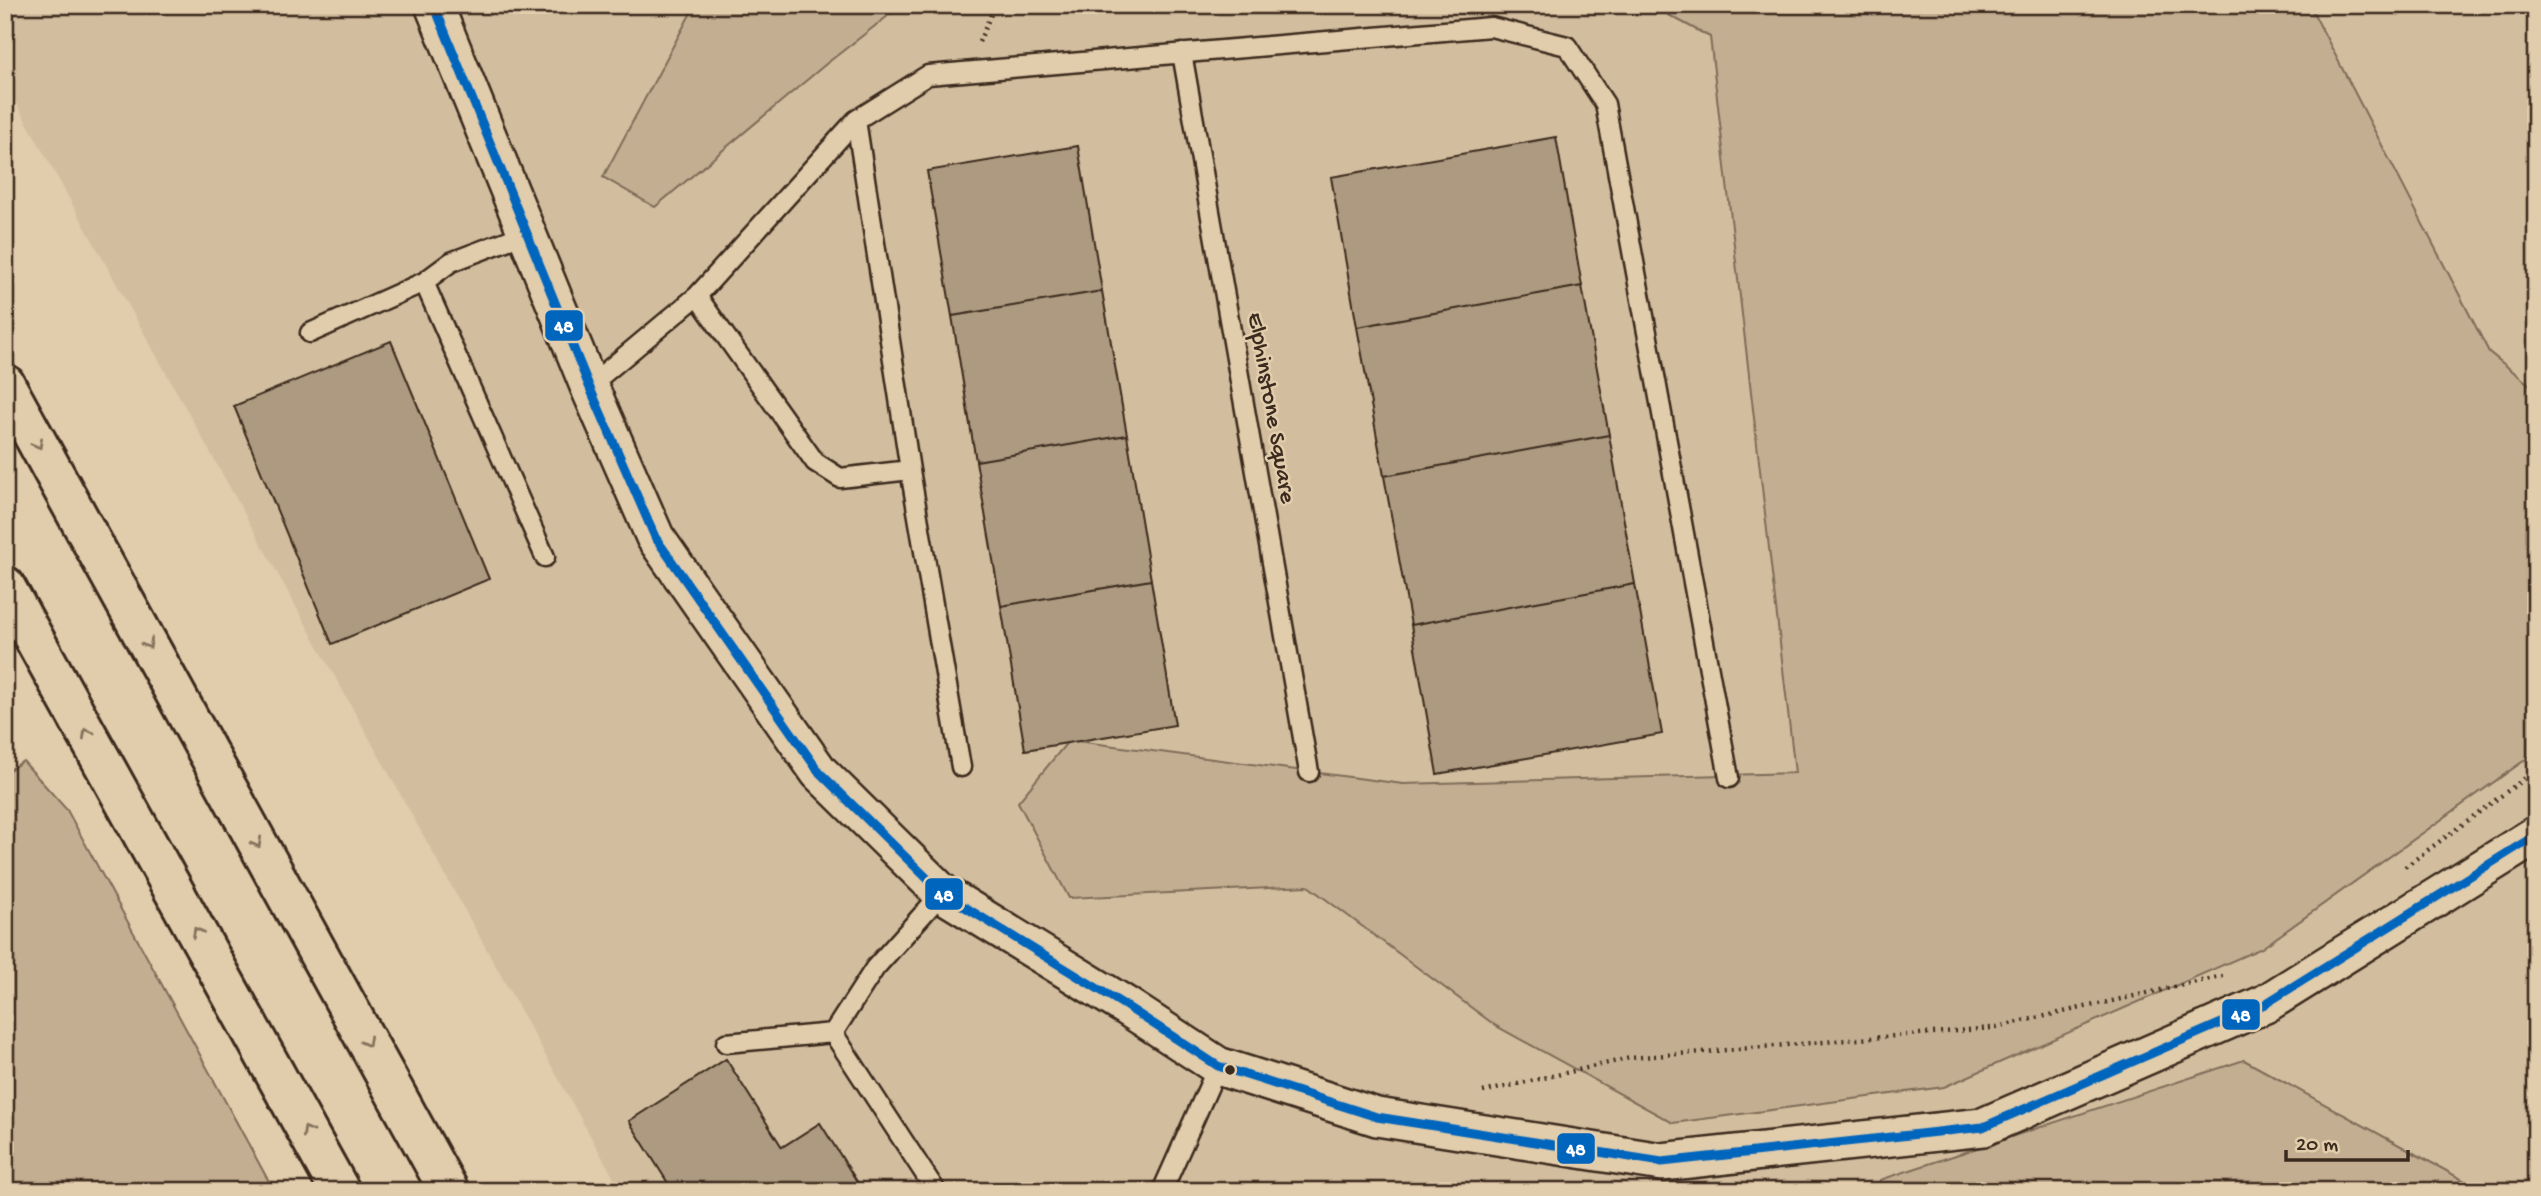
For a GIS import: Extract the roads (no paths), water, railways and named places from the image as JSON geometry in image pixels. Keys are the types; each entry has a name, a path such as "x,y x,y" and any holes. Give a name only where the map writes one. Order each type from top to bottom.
{"highway":[{"path":"5,384 449,1191"},
{"path":"5,586 341,1191"}],"street":[{"path":"435,5 589,386 655,537 819,772 942,893 1218,1066 1377,1117 1662,1162 1983,1128 2265,1004 2536,835"}],"lane":[{"path":"589,386 697,296 856,120 928,75 1491,27 1567,46 1605,104 1729,778"},
{"name":"Elphinstone Square","path":"1182,53 1309,772"},
{"path":"856,120 910,470 961,767"},
{"path":"310,333 424,282 451,262 527,233"},
{"path":"424,282 545,557"},
{"path":"697,296 815,462 840,478 910,470"},
{"path":"833,1033 875,968 942,893"},
{"path":"726,1043 833,1033"},
{"path":"833,1033 936,1191"},
{"path":"1162,1191 1218,1066"}]}
